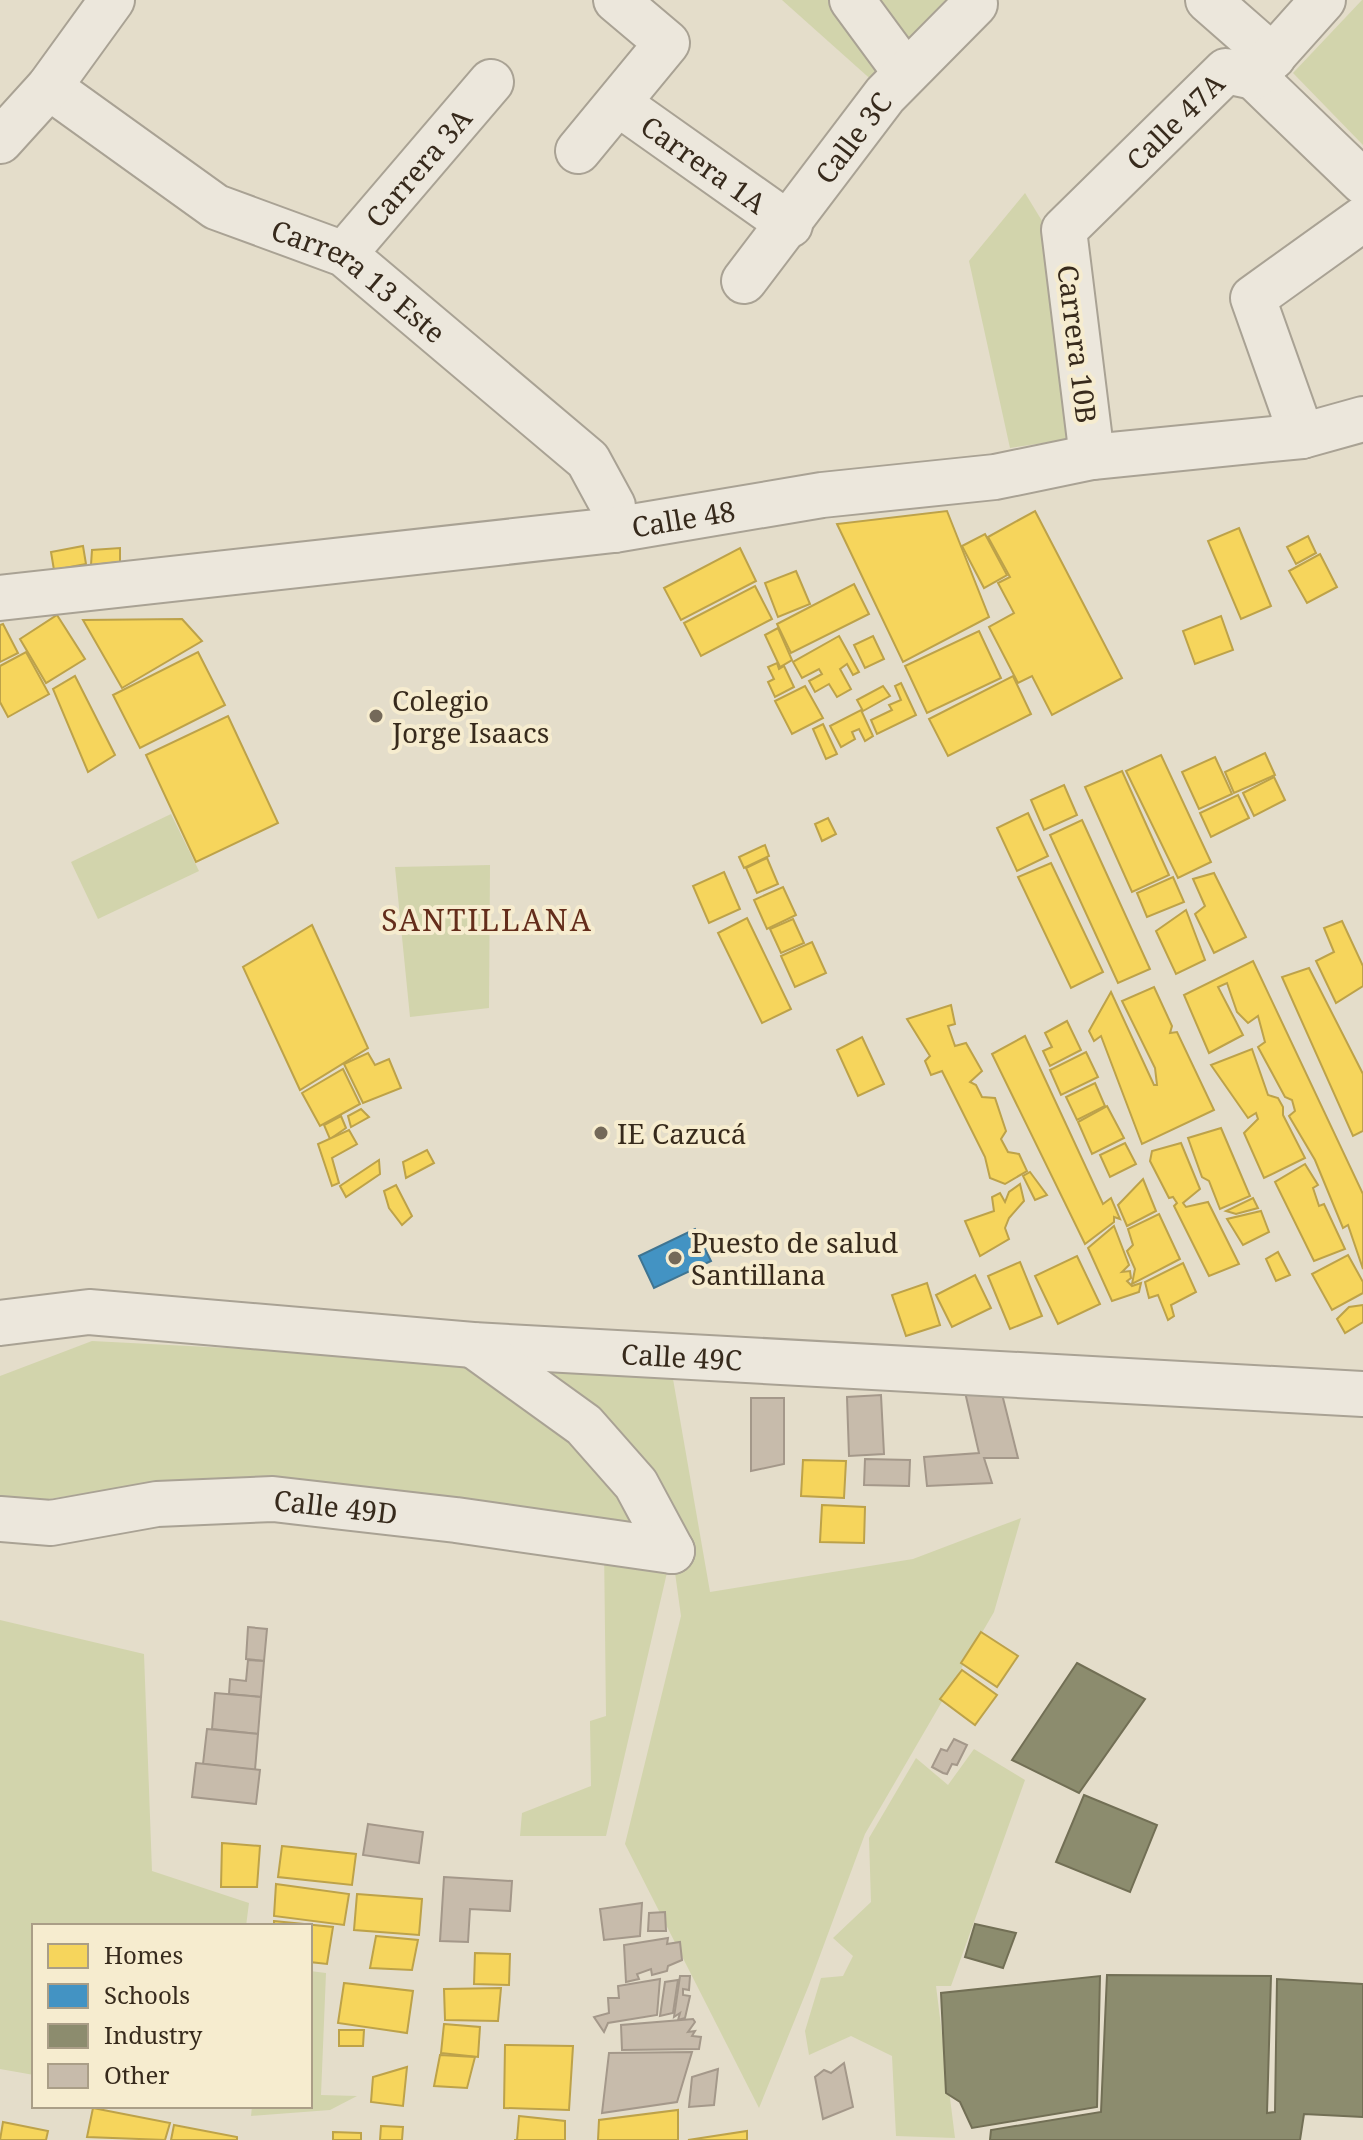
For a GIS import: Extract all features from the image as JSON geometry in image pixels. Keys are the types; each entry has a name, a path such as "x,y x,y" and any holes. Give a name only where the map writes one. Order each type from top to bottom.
{"street":[{"path":"0,141 49,87 112,0"},
{"path":"578,151 667,43 616,0"},
{"path":"852,0 905,72"},
{"path":"1208,0 1363,182"},
{"path":"1263,67 1323,0"},
{"name":"Calle 3C","path":"744,281 905,72 975,4"},
{"name":"Calle 47A","path":"1064,230 1226,71 1263,67"},
{"name":"Carrera 3A","path":"344,254 491,82"},
{"name":"Carrera 13 Este","path":"49,87 216,207 344,254 588,460 613,506 614,530"},
{"name":"Carrera 1A","path":"619,104 790,225"},
{"path":"1302,436 1253,298 1363,219"},
{"name":"Carrera 10B","path":"1064,230 1092,457"},
{"name":"Calle 48","path":"0,598 614,530 822,495 995,477 1092,457 1302,436 1363,419"},
{"name":"Calle 49C","path":"0,1323 89,1312 473,1345 1363,1394"},
{"name":"Calle 49D","path":"0,1519 51,1523 157,1504 273,1499 456,1520 672,1551 636,1484 584,1425 473,1345"}],"green space":[{"path":"782,0 977,0 885,92"},
{"path":"1363,0 1363,145 1293,73"},
{"path":"1025,193 1050,234 1078,438 1010,448 969,261"},
{"path":"171,814 199,871 98,919 71,862"},
{"path":"490,865 489,1008 410,1017 395,867"},
{"path":"92,1341 552,1365 673,1379 710,1592 913,1559 1021,1518 994,1612 865,1834 759,2108 625,1844 681,1616 672,1551 606,1836 520,1836 522,1813 591,1786 590,1721 606,1716 604,1545 141,1484 0,1507 0,1376"},
{"path":"0,1620 144,1654 152,1871 249,1903 246,1924 32,1924 32,2075 0,2069"},
{"path":"974,1749 1025,1780 951,1986 936,1986 955,2138 896,2136 892,2056 851,2036 809,2055 805,2031 821,1978 843,1976 853,1956 833,1938 871,1902 869,1838 916,1758 948,1785"},
{"path":"312,1971 326,1973 321,2095 357,2096 330,2110 251,2116 252,2108 312,2108"}],"building: Homes":[{"path":"947,511 989,617 903,662 837,524"},
{"path":"1035,511 1122,678 1052,715 1032,676 1018,683 989,627 1014,613 998,583 1010,577 988,537"},
{"path":"1239,528 1271,606 1241,619 1208,541"},
{"path":"985,534 1007,575 984,588 962,546"},
{"path":"1308,536 1316,553 1296,564 1287,547"},
{"path":"83,546 86,564 54,570 51,552"},
{"path":"120,548 120,562 91,565 92,550"},
{"path":"740,548 756,581 681,620 664,588"},
{"path":"1320,554 1337,587 1307,603 1289,571"},
{"path":"796,571 810,604 778,617 765,583"},
{"path":"854,584 869,614 791,653 777,624"},
{"path":"755,586 772,619 701,656 684,623"},
{"path":"57,615 85,659 46,683 20,639"},
{"path":"1221,616 1233,650 1195,664 1183,631"},
{"path":"182,619 202,641 122,688 83,620"},
{"path":"3,624 18,653 0,662 0,625"},
{"path":"778,628 792,660 780,667 765,635"},
{"path":"979,631 1001,678 927,713 905,666"},
{"path":"839,636 859,672 853,675 847,664 840,669 851,689 837,697 829,684 815,692 809,681 822,674 819,669 802,678 793,662"},
{"path":"873,636 884,659 865,668 854,645"},
{"path":"26,652 49,694 8,717 0,702 0,666"},
{"path":"198,652 225,705 140,748 113,695"},
{"path":"777,663 779,669 784,666 794,687 775,697 768,682 774,679 768,667"},
{"path":"75,676 115,755 88,772 53,689"},
{"path":"1013,676 1031,714 948,756 929,719"},
{"path":"901,683 916,715 877,734 871,720 892,710 889,705 901,700 895,686"},
{"path":"805,686 823,718 792,734 775,701"},
{"path":"883,686 890,696 863,711 857,700"},
{"path":"861,710 873,736 865,741 859,729 852,732 855,739 841,747 830,726"},
{"path":"228,716 278,823 196,862 146,755"},
{"path":"823,724 837,754 826,759 813,729"},
{"path":"1265,753 1275,775 1234,793 1225,772"},
{"path":"1161,755 1211,862 1178,878 1126,771"},
{"path":"1215,757 1232,794 1199,809 1182,772"},
{"path":"1122,771 1169,875 1132,892 1085,787"},
{"path":"1274,777 1285,800 1254,816 1243,793"},
{"path":"1064,785 1077,815 1044,830 1031,800"},
{"path":"1238,795 1249,818 1211,837 1200,813"},
{"path":"1028,813 1048,856 1017,871 997,828"},
{"path":"828,818 836,834 822,841 815,824"},
{"path":"1082,820 1150,969 1118,983 1050,835"},
{"path":"765,845 769,856 744,868 739,857"},
{"path":"767,858 778,884 757,893 746,868"},
{"path":"1051,863 1103,972 1071,988 1018,877"},
{"path":"724,872 740,909 709,923 693,886"},
{"path":"1214,873 1246,937 1214,953 1195,914 1205,906 1193,879"},
{"path":"1173,877 1184,902 1147,917 1137,893"},
{"path":"783,887 796,915 767,929 754,900"},
{"path":"1186,910 1205,960 1176,974 1156,931"},
{"path":"747,918 791,1009 762,1023 718,933"},
{"path":"793,919 804,943 781,953 770,929"},
{"path":"1342,921 1363,966 1363,986 1336,1003 1316,961 1334,952 1324,928"},
{"path":"312,925 368,1048 300,1090 243,967"},
{"path":"812,942 826,973 795,987 781,956"},
{"path":"1253,961 1363,1194 1363,1269 1348,1225 1343,1228 1315,1160 1289,1116 1295,1111 1292,1100 1285,1097 1258,1047 1265,1042 1258,1016 1248,1023 1237,1012 1227,983 1218,987 1243,1035 1209,1053 1184,995"},
{"path":"1309,968 1363,1074 1363,1131 1353,1136 1282,977"},
{"path":"1154,987 1172,1026 1170,1033 1177,1032 1214,1110 1142,1144 1101,1036 1094,1041 1089,1031 1111,992 1154,1085 1157,1085 1155,1068 1122,1001"},
{"path":"951,1005 955,1024 948,1026 955,1046 966,1043 982,1071 970,1082 976,1085 982,1097 995,1098 1006,1131 1001,1139 1008,1152 1019,1154 1027,1171 1005,1184 990,1178 985,1157 942,1071 931,1075 925,1061 930,1056 907,1019"},
{"path":"1067,1021 1081,1050 1050,1066 1043,1051 1052,1047 1045,1033"},
{"path":"1025,1036 1103,1204 1111,1198 1120,1219 1114,1217 1114,1222 1085,1244 992,1054"},
{"path":"862,1037 884,1084 858,1096 837,1050"},
{"path":"1252,1049 1268,1095 1278,1098 1283,1115 1305,1158 1264,1178 1244,1133 1258,1119 1256,1113 1248,1118 1211,1065"},
{"path":"1086,1052 1098,1077 1061,1095 1050,1070"},
{"path":"368,1053 375,1065 389,1059 401,1088 363,1103 344,1064"},
{"path":"343,1069 360,1104 320,1126 302,1093"},
{"path":"1095,1083 1105,1106 1077,1120 1066,1097"},
{"path":"1107,1106 1124,1138 1092,1154 1078,1122"},
{"path":"361,1109 369,1117 351,1127 348,1116"},
{"path":"341,1116 346,1128 330,1139 324,1125"},
{"path":"1221,1128 1250,1196 1220,1209 1209,1181 1202,1177 1188,1138"},
{"path":"349,1130 357,1144 332,1158 339,1183 332,1186 318,1144"},
{"path":"1125,1143 1136,1164 1110,1177 1100,1155"},
{"path":"1181,1143 1200,1189 1183,1203 1186,1207 1208,1202 1239,1264 1209,1276 1174,1206 1177,1203 1173,1197 1169,1198 1150,1161 1152,1151"},
{"path":"427,1150 434,1163 406,1178 403,1162"},
{"path":"379,1160 380,1174 346,1197 340,1186"},
{"path":"1305,1164 1318,1185 1313,1188 1319,1206 1324,1204 1345,1249 1314,1261 1275,1182"},
{"path":"1030,1172 1047,1195 1035,1200 1023,1176"},
{"path":"1143,1179 1156,1211 1127,1226 1118,1205"},
{"path":"1020,1184 1024,1201 1009,1218 1005,1228 1009,1239 980,1256 965,1221 994,1211 992,1197 1000,1193 1005,1202 1009,1192"},
{"path":"396,1185 412,1216 402,1225 389,1208 384,1191"},
{"path":"1253,1198 1258,1208 1236,1214 1226,1211"},
{"path":"1261,1211 1269,1232 1243,1245 1227,1219"},
{"path":"1159,1214 1180,1259 1132,1284 1135,1269 1127,1251 1133,1245 1128,1229"},
{"path":"1114,1226 1129,1265 1122,1272 1130,1271 1131,1278 1127,1281 1132,1286 1141,1283 1139,1292 1112,1301 1088,1248"},
{"path":"1278,1252 1290,1275 1276,1281 1266,1259"},
{"path":"1348,1255 1363,1282 1363,1293 1332,1310 1312,1274"},
{"path":"1077,1256 1100,1304 1058,1324 1035,1276"},
{"path":"1020,1262 1042,1316 1010,1329 988,1276"},
{"path":"1183,1263 1196,1292 1171,1305 1174,1316 1168,1320 1158,1295 1149,1298 1145,1282"},
{"path":"975,1275 991,1308 952,1327 936,1295"},
{"path":"927,1283 940,1325 906,1336 892,1295"},
{"path":"1363,1305 1363,1322 1345,1333 1337,1319 1349,1307"},
{"path":"803,1460 846,1461 844,1498 801,1496"},
{"path":"822,1505 865,1507 864,1543 820,1542"},
{"path":"981,1632 1018,1656 997,1687 961,1663"},
{"path":"962,1670 997,1695 975,1725 940,1699"},
{"path":"222,1843 260,1846 257,1887 221,1887"},
{"path":"282,1846 356,1854 352,1885 278,1877"},
{"path":"276,1884 349,1894 344,1925 274,1916"},
{"path":"357,1894 422,1899 419,1935 354,1930"},
{"path":"274,1921 304,1924 274,1924"},
{"path":"312,1925 333,1927 327,1964 312,1962"},
{"path":"376,1936 418,1940 412,1970 370,1968"},
{"path":"475,1953 510,1954 509,1985 474,1984"},
{"path":"344,1983 413,1991 407,2033 338,2023"},
{"path":"501,1988 498,2021 445,2020 444,1989"},
{"path":"444,2024 480,2027 478,2057 441,2053"},
{"path":"339,2030 364,2030 363,2046 339,2046"},
{"path":"505,2045 573,2046 569,2110 504,2108"},
{"path":"440,2055 475,2057 467,2088 434,2086"},
{"path":"407,2067 403,2106 371,2102 373,2077"},
{"path":"93,2108 170,2123 165,2140 87,2137"},
{"path":"678,2110 678,2140 598,2140 599,2120"},
{"path":"519,2116 565,2121 565,2140 517,2140"},
{"path":"3,2122 48,2131 46,2140 0,2140"},
{"path":"174,2125 237,2137 237,2140 171,2140"},
{"path":"381,2126 403,2127 402,2140 380,2140"},
{"path":"747,2131 747,2140 688,2140"},
{"path":"333,2132 361,2133 361,2140 333,2140"}],"building: Schools":[{"name":"Puesto de salud Santillana","path":"695,1229 711,1261 654,1288 639,1256"}],"building: Industry":[{"path":"1077,1663 1145,1699 1079,1793 1012,1760"},
{"path":"1084,1795 1157,1825 1130,1892 1056,1862"},
{"path":"975,1924 1016,1933 1003,1968 965,1957"},
{"path":"1107,1975 1271,1976 1267,2113 1275,2112 1277,1979 1363,1984 1363,2117 1304,2114 1300,2140 990,2140 991,2130 1101,2112"},
{"path":"1100,1976 1097,2107 972,2128 960,2102 946,2093 941,1993"}],"building: Other":[{"path":"1000,1386 1018,1458 984,1458 992,1483 927,1486 924,1457 979,1453 965,1392"},
{"path":"881,1395 884,1454 849,1456 847,1397"},
{"path":"751,1398 784,1398 784,1464 751,1471"},
{"path":"865,1459 910,1460 909,1486 864,1485"},
{"path":"248,1627 267,1629 264,1661 246,1659"},
{"path":"248,1660 264,1661 261,1697 229,1694 230,1679 246,1681"},
{"path":"215,1693 261,1697 258,1734 212,1729"},
{"path":"207,1729 258,1734 255,1770 203,1764"},
{"path":"954,1739 967,1745 957,1765 952,1764 947,1774 943,1773 932,1767 941,1749 947,1751"},
{"path":"196,1763 260,1770 256,1804 192,1797"},
{"path":"368,1824 423,1832 419,1863 363,1855"},
{"path":"444,1877 512,1881 510,1911 470,1909 468,1942 440,1941"},
{"path":"642,1903 640,1936 604,1940 600,1909"},
{"path":"665,1912 666,1931 648,1931 649,1913"},
{"path":"668,1938 667,1944 680,1942 682,1960 668,1966 667,1971 652,1975 651,1969 637,1974 639,1979 626,1982 624,1945"},
{"path":"680,1976 690,1976 689,1990 683,1989 683,1995 690,1996 685,2018 678,2020 680,2013 674,2017"},
{"path":"660,1979 657,2015 608,2023 604,2032 594,2017 609,2013 608,1998 619,1998 618,1986"},
{"path":"678,1980 673,2013 660,2016 665,1982"},
{"path":"693,2019 695,2022 688,2032 695,2031 692,2036 701,2037 699,2049 622,2050 621,2025"},
{"path":"692,2052 677,2102 602,2113 609,2053"},
{"path":"844,2063 853,2107 823,2119 815,2077 824,2070 831,2073"},
{"path":"718,2069 714,2105 689,2107 692,2077"}],"place":[{"name":"Colegio Jorge Isaacs","path":"376,716"},
{"name":"IE Cazucá","path":"601,1133"},
{"name":"Puesto de salud Santillana","path":"675,1258"}],"district":[{"name":"SANTILLANA","path":"487,919"}]}
